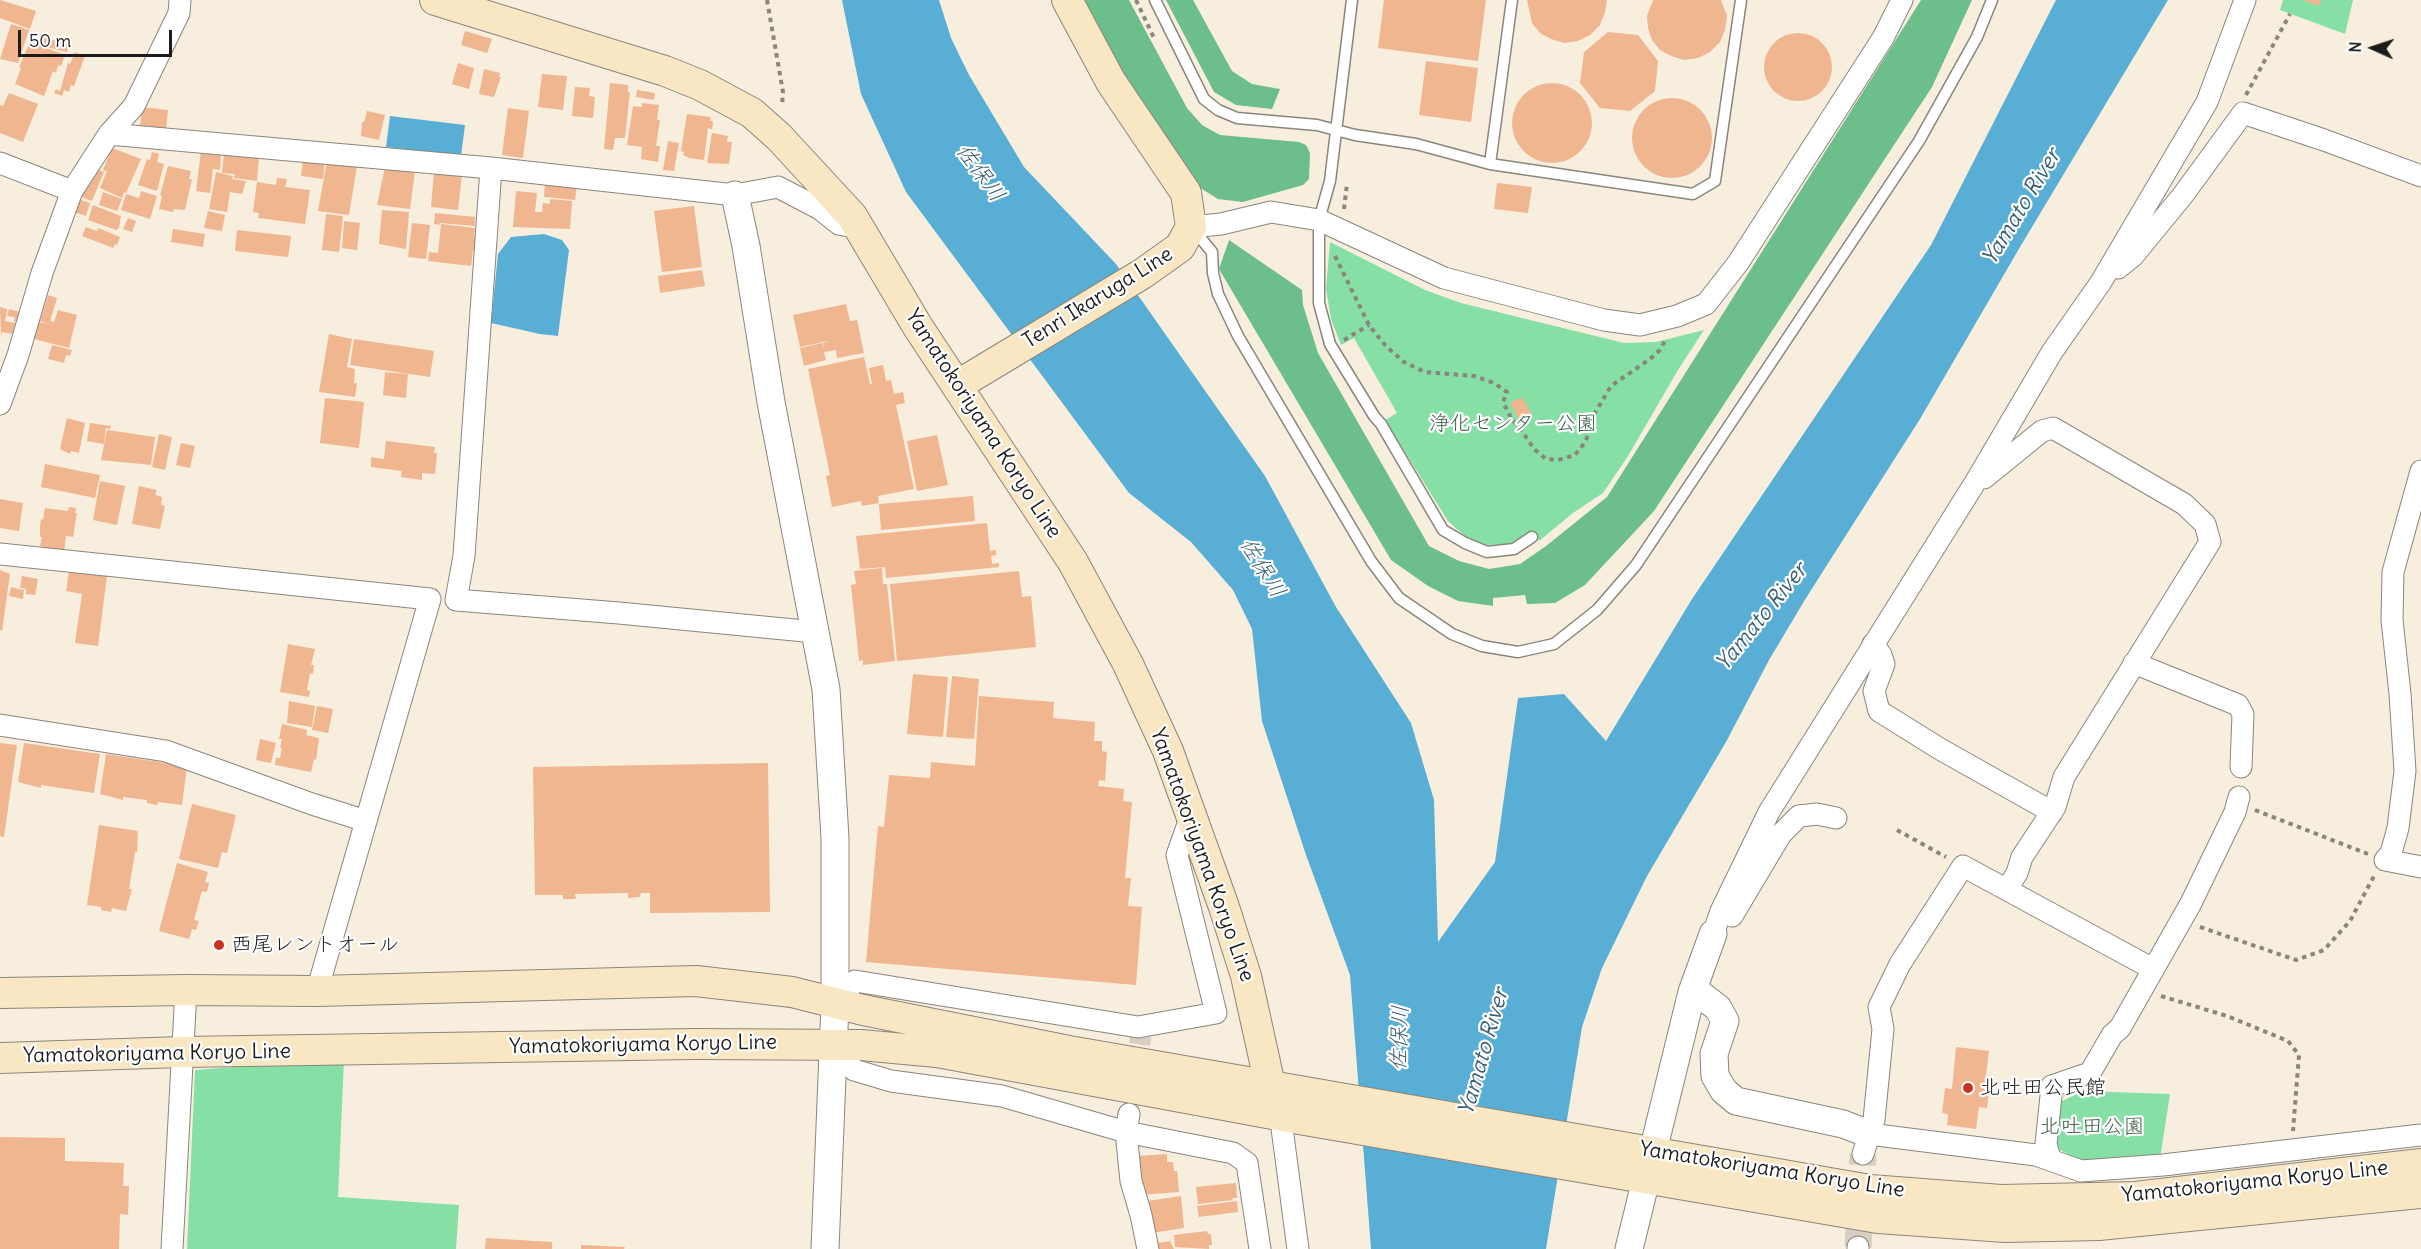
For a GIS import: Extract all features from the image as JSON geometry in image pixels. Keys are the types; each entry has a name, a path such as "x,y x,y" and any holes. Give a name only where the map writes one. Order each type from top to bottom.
{"main road":[{"name":"Yamatokoriyama Koryo Line","path":"436,0 682,78 752,113 779,137 852,216 918,327 1079,572 1128,664 1158,729 1191,816 1246,976 1270,1085 1300,1108"},
{"name":"Tenri Ikaruga Line","path":"958,385 1142,274 1180,247 1191,227 1186,193 1111,82 1066,0"},
{"path":"0,993 186,990 317,991 696,981 792,992 835,1004 1069,1051 1270,1085"},
{"name":"Yamatokoriyama Koryo Line","path":"0,1058 706,1044 861,1045 937,1052 1637,1162 1870,1190 2001,1200 2135,1197 2421,1164"},
{"name":"Yamatokoriyama Koryo Line","path":"1637,1162 1878,1218 2005,1227 2099,1225 2421,1193"}],"street":[{"path":"0,404 18,355 42,273 72,191 109,134 134,106 179,13 180,0"},
{"path":"1191,227 1221,224 1271,212 1319,220 1444,278 1604,320 1640,325 1677,316 1706,304 1738,263 1883,38 1902,0"},
{"path":"1629,1249 1637,1162 1692,992 1721,912 1769,812 1976,482 2052,352 2102,282 2207,102 2245,0"},
{"path":"2102,282 2133,256 2183,195 2243,113 2421,176"},
{"path":"109,134 491,168 735,195 778,187 820,209 839,224 859,228"},
{"path":"0,163 72,191"},
{"path":"491,168 464,556 456,600 815,632"},
{"path":"735,195 747,246 771,402 826,689 836,838 834,1045 825,1249"},
{"path":"1976,482 1987,476 2042,430 2053,428 2184,504 2205,524 2210,542 2064,777 2052,812 2022,857 2017,873 2007,889"},
{"path":"2421,471 2393,572 2392,620 2405,771 2398,828 2391,853 2385,860 2421,867"},
{"path":"0,554 430,599 317,991"},
{"path":"1873,644 1884,664 1874,691 1880,711 1940,749 2052,812"},
{"path":"2134,663 2238,705 2243,714 2241,767"},
{"path":"0,725 166,751 366,821"},
{"path":"2050,1160 2046,1144 2052,1086 2090,1073 2112,1035 2120,1028 2183,916 2238,801"},
{"path":"1713,934 1724,930 1781,834 1798,816 1817,814 1836,818"},
{"path":"835,1004 855,981 1139,1031 1216,1013 1177,855 1191,816"},
{"path":"1866,1144 1875,1120 1883,1029 1879,1007 1900,964 1963,866 2153,969"},
{"path":"172,1249 186,990"},
{"path":"1692,992 1701,995 1718,1008 1725,1020 1714,1054 1715,1076 1724,1091 1736,1101 1843,1124 1866,1144 2036,1155 2080,1171 2163,1165 2421,1135"},
{"path":"834,1045 855,1070 891,1082 1002,1096 1128,1123 1233,1153 1247,1163 1260,1249"},
{"path":"1298,1249 1300,1108"},
{"path":"1128,1123 1131,1181 1148,1249"}],"lane":[{"path":"1155,0 1204,99 1218,110 1237,118 1317,125 1416,144 1490,164 1693,194 1715,181 1741,0"},
{"path":"1352,0 1330,181 1319,220 1319,303 1330,344 1381,424 1443,530 1487,552 1514,549 1532,537"},
{"path":"1490,164 1512,0"},
{"path":"1191,227 1212,252 1213,273 1218,294 1238,336 1371,561 1399,598 1452,634 1482,646 1518,652 1554,644 1597,610 1636,565 1919,141 1977,37 1992,0"}],"path":[{"path":"767,0 783,92 779,137"},
{"path":"2243,113 2243,100 2290,14"},
{"path":"1331,167 1348,168 1344,211"},
{"path":"1332,247 1369,325 1385,345 1404,363 1425,372 1474,376 1494,382 1507,392 1503,402 1512,420 1534,449 1546,459 1558,460 1575,455 1586,441 1592,418 1611,386 1650,359 1660,350 1667,337"},
{"path":"1339,344 1369,325"},
{"path":"2183,916 2200,926 2296,960 2324,950 2350,921 2378,868 2385,860 2238,801"},
{"path":"1897,830 1963,866"},
{"path":"2142,990 2227,1017 2288,1041 2299,1055 2291,1150"}],"green space":[{"path":"1080,0 1129,0 1187,108 1202,125 1220,135 1299,142 1306,145 1310,153 1309,179 1303,185 1243,202 1218,199 1197,186 1112,63"},
{"path":"1166,0 1193,0 1232,71 1252,84 1280,89 1272,109 1236,105 1214,92"},
{"path":"1921,0 1972,0 1932,87 1654,511 1585,585 1555,603 1527,604 1525,595 1493,598 1493,606 1458,601 1428,586 1391,560 1219,269 1229,240 1302,290 1303,305 1318,353 1429,546 1459,561 1489,569 1520,564 1607,497"},
{"path":"2283,0 2353,0 2345,34 2280,10"},
{"name":"浄化センター公園","path":"1330,242 1425,290 1461,303 1624,343 1656,342 1704,330 1603,493 1573,513 1539,541 1531,531 1510,544 1485,545 1467,538 1448,521 1385,420 1397,413 1354,338 1341,345 1331,319 1326,289"},
{"path":"344,1059 338,1197 459,1205 456,1249 187,1249 195,1070"},
{"name":"北吐田公園","path":"2083,1091 2170,1094 2160,1159 2086,1164 2053,1146 2058,1103"}],"water":[{"path":"842,0 939,0 951,38 969,75 1024,167 1116,264 1265,476 1336,607 1411,723 1434,800 1438,942 1495,862 1518,698 1564,694 1606,741 1692,599 1931,245 2056,0 2168,0 1920,419 1769,660 1726,742 1647,876 1602,968 1582,1027 1546,1249 1371,1249 1350,975 1306,855 1262,721 1252,629 1233,590 1191,542 1129,493 906,192 861,94"},
{"path":"390,116 465,125 461,156 386,147"},
{"path":"544,234 562,240 569,250 558,336 491,323 498,254 511,237"}],"building":[{"path":"0,0 36,11 30,29 0,18"},
{"path":"1384,0 1486,0 1478,61 1378,48"},
{"path":"1527,0 1607,0 1600,25 1590,35 1578,41 1564,43 1540,33 1532,23"},
{"path":"1653,0 1721,0 1727,16 1720,42 1710,52 1698,58 1684,60 1660,50 1652,40 1648,28 1647,16"},
{"path":"2303,0 2321,0 2319,6"},
{"path":"11,24 29,30 18,63 0,59"},
{"path":"465,31 492,39 487,53 461,45"},
{"path":"1608,32 1638,35 1658,61 1655,91 1630,111 1600,108 1580,83 1584,52"},
{"path":"1798,33 1811,36 1822,43 1829,54 1832,67 1829,80 1822,91 1811,98 1798,101 1785,98 1774,91 1767,80 1764,67 1767,54 1774,43 1785,36"},
{"path":"44,38 61,42 62,38 70,40 67,52 42,46"},
{"path":"30,42 65,55 56,73 53,71 44,96 15,84 21,68 19,67"},
{"path":"75,52 85,56 74,86 71,85 69,92 64,90 62,96 54,93 56,89 60,91 68,63 70,64"},
{"path":"1426,61 1478,68 1471,122 1419,115"},
{"path":"458,63 474,68 469,89 452,84"},
{"path":"484,69 500,73 499,77 501,77 494,97 479,94"},
{"path":"542,74 567,76 563,110 538,107"},
{"path":"610,83 628,85 628,92 630,92 625,138 615,138 613,150 604,149"},
{"path":"1552,83 1567,86 1580,95 1589,108 1592,123 1589,138 1580,151 1567,160 1552,163 1537,160 1524,151 1515,138 1512,123 1515,108 1524,95 1537,86"},
{"path":"575,87 590,88 589,96 595,97 593,118 572,116"},
{"path":"637,90 655,93 654,100 636,97"},
{"path":"9,93 38,104 23,142 0,133 0,105 3,106"},
{"path":"1672,98 1687,101 1700,110 1709,123 1712,138 1709,153 1700,166 1687,175 1672,178 1657,175 1644,166 1635,153 1632,138 1635,123 1644,110 1657,101"},
{"path":"642,103 659,105 657,120 660,120 656,146 660,146 658,162 641,159 642,147 627,145 633,106 642,107"},
{"path":"142,107 168,110 166,130 140,126"},
{"path":"508,108 529,111 523,158 502,155"},
{"path":"367,111 385,115 379,140 361,136 362,122 364,122"},
{"path":"687,114 711,117 710,121 713,121 712,129 708,128 704,160 689,158 681,151"},
{"path":"712,133 728,136 727,142 732,142 729,164 707,163"},
{"path":"668,141 679,143 674,171 663,170"},
{"path":"112,148 141,159 122,198 100,188 107,171 103,170"},
{"path":"201,151 221,154 220,170 213,169 210,193 196,191"},
{"path":"152,152 159,154 157,162 164,164 157,191 138,185 147,159 150,160"},
{"path":"224,153 259,157 257,181 234,178 235,174 222,173"},
{"path":"303,159 325,161 323,179 301,176"},
{"path":"327,161 357,166 349,215 318,211"},
{"path":"168,166 191,171 189,179 192,179 185,210 174,209 173,212 159,209 162,196 160,195"},
{"path":"385,167 415,171 410,209 377,205"},
{"path":"94,168 104,172 92,201 79,196"},
{"path":"216,172 233,176 232,179 246,181 242,194 230,192 227,212 209,209"},
{"path":"434,172 462,175 458,210 431,207"},
{"path":"277,178 287,179 285,187 310,190 305,224 258,218 259,213 253,212 257,182 276,185"},
{"path":"545,183 577,185 575,200 544,197"},
{"path":"1497,183 1532,187 1528,213 1494,209"},
{"path":"141,191 157,196 150,219 121,210 126,194 139,198"},
{"path":"516,191 537,193 535,212 542,212 543,203 550,204 550,199 572,201 570,229 513,227"},
{"path":"103,192 122,199 117,211 99,205"},
{"path":"78,199 90,203 86,216 74,212"},
{"path":"93,205 121,216 119,228 116,230 88,220"},
{"path":"694,206 702,267 662,272 654,211"},
{"path":"382,210 409,212 406,249 379,244"},
{"path":"208,211 225,215 222,231 204,228"},
{"path":"435,213 475,217 475,226 434,224"},
{"path":"326,214 343,216 339,252 322,250"},
{"path":"128,218 136,221 132,232 123,229"},
{"path":"344,221 360,223 357,250 342,248"},
{"path":"412,223 430,225 426,259 408,257"},
{"path":"441,224 475,228 474,237 479,238 477,251 473,250 471,266 428,261 429,252 438,253"},
{"path":"86,227 97,231 98,228 120,237 117,245 115,244 113,248 82,236"},
{"path":"173,229 205,234 203,247 171,242"},
{"path":"237,230 291,236 288,257 235,251"},
{"path":"702,270 705,286 660,293 658,276"},
{"path":"48,295 57,298 50,321 54,322 58,310 77,315 69,348 34,339 39,322 49,324 40,321"},
{"path":"846,304 850,321 857,320 864,353 837,358 836,350 824,352 826,360 804,366 800,348 822,343 824,350 823,343 828,341 800,347 793,315"},
{"path":"0,307 7,309 5,321 15,323 13,334 2,332 1,337"},
{"path":"9,309 21,312 19,323 14,321 15,317 7,316"},
{"path":"329,334 352,339 347,367 355,369 354,383 357,383 355,397 319,392"},
{"path":"354,339 434,351 430,377 350,365"},
{"path":"52,345 72,350 70,356 66,355 64,363 48,359"},
{"path":"864,357 870,384 872,384 869,368 883,365 886,381 891,380 894,394 903,392 905,403 896,405 914,489 878,496 879,503 862,506 861,501 832,507 826,476 830,475 808,369"},
{"path":"385,372 408,374 406,398 383,395"},
{"path":"1522,397 1531,413 1519,420 1510,403"},
{"path":"325,398 364,402 359,448 320,443"},
{"path":"67,418 85,423 79,453 71,451 70,454 60,449"},
{"path":"90,423 111,426 110,429 106,428 104,444 87,441"},
{"path":"107,430 155,437 151,465 101,460"},
{"path":"159,434 172,437 165,470 152,467"},
{"path":"937,435 948,485 917,491 907,441"},
{"path":"386,441 435,447 434,453 437,453 435,474 422,473 422,480 401,477 402,471 371,467 371,457 384,459"},
{"path":"181,443 195,446 190,468 176,465"},
{"path":"45,464 100,475 95,498 41,487"},
{"path":"100,481 125,486 117,525 93,520"},
{"path":"139,486 157,490 155,495 162,497 161,505 165,506 160,529 132,524"},
{"path":"973,496 975,521 881,530 879,504"},
{"path":"0,499 23,503 19,531 0,528"},
{"path":"69,507 76,508 75,513 77,513 73,537 66,536 64,552 40,546 42,537 40,537 40,526 45,508 68,511"},
{"path":"987,523 990,551 996,550 996,555 991,556 992,564 999,563 999,567 886,578 885,567 860,569 856,536"},
{"path":"882,568 883,584 887,584 895,661 863,665 863,660 859,661 851,585 856,584 854,571"},
{"path":"0,570 10,574 2,631 0,630"},
{"path":"69,571 107,576 98,646 75,643 82,594 66,591"},
{"path":"1019,571 1022,597 1031,596 1036,647 897,661 890,584"},
{"path":"22,576 38,579 35,595 26,594 26,589 20,588"},
{"path":"11,587 24,590 23,599 9,596"},
{"path":"288,644 315,649 311,665 314,665 313,674 310,673 307,690 310,691 309,697 280,692"},
{"path":"913,674 948,677 943,737 907,734"},
{"path":"952,676 979,679 974,739 946,737"},
{"path":"979,696 1054,702 1053,718 1095,722 1094,741 1102,741 1102,751 1107,752 1105,781 1099,780 1098,786 1124,789 1123,801 1132,802 1125,878 1131,878 1128,906 1142,907 1136,985 866,962 878,826 884,827 889,775 930,778 931,762 975,766"},
{"path":"289,701 315,706 312,727 287,723"},
{"path":"317,706 333,709 328,733 312,730"},
{"path":"282,724 307,730 306,735 319,738 316,760 314,759 311,772 275,765 276,758 280,758 282,748 280,748 282,739 279,739"},
{"path":"260,739 276,743 271,763 256,760"},
{"path":"0,743 17,745 4,837 0,836"},
{"path":"24,743 100,754 94,793 41,785 41,788 18,782"},
{"path":"106,754 187,766 182,805 158,802 157,805 147,803 147,800 123,797 123,800 100,794"},
{"path":"768,763 770,912 650,913 650,893 641,893 640,897 628,898 628,893 575,894 576,899 563,899 563,895 535,895 533,767"},
{"path":"192,804 236,815 227,853 222,852 218,868 179,859"},
{"path":"99,825 138,831 137,852 135,852 129,889 132,889 126,911 112,908 111,912 101,910 101,907 87,905"},
{"path":"177,863 208,872 205,882 209,883 207,892 202,891 194,920 199,921 196,930 192,929 189,939 159,931"},
{"name":"北吐田公民館","path":"1956,1047 1989,1051 1984,1090 1989,1090 1987,1108 1979,1107 1976,1129 1947,1125 1948,1114 1942,1113 1945,1088 1952,1089"},
{"path":"0,1137 65,1138 65,1161 124,1163 123,1186 129,1186 128,1215 120,1214 119,1249 0,1249"},
{"path":"1167,1154 1167,1162 1173,1162 1174,1171 1177,1171 1179,1192 1141,1195 1138,1156"},
{"path":"1236,1183 1237,1198 1198,1204 1196,1187"},
{"path":"1181,1196 1184,1228 1151,1233 1147,1201"},
{"path":"1237,1201 1238,1212 1199,1217 1197,1206"},
{"path":"1207,1231 1211,1234 1212,1245 1209,1245 1209,1249 1175,1247 1174,1235"},
{"path":"486,1238 552,1242 552,1249 485,1249"},
{"path":"1170,1241 1174,1249 1158,1249 1157,1243"},
{"path":"581,1245 625,1247 624,1249 581,1249"}],"tunnel":[{"path":"1135,1075 1141,1036"},
{"path":"1858,1247 1863,1154"}],"place":[{"name":"西尾レントオール","path":"219,945"},
{"name":"北吐田公民館","path":"1968,1088"}],"water label":[{"name":"佐保川","path":"980,173"},
{"name":"Yamato River","path":"2022,207"},
{"name":"佐保川","path":"1262,568"},
{"name":"Yamato River","path":"1762,617"},
{"name":"佐保川","path":"1400,1038"},
{"name":"Yamato River","path":"1484,1052"}]}
